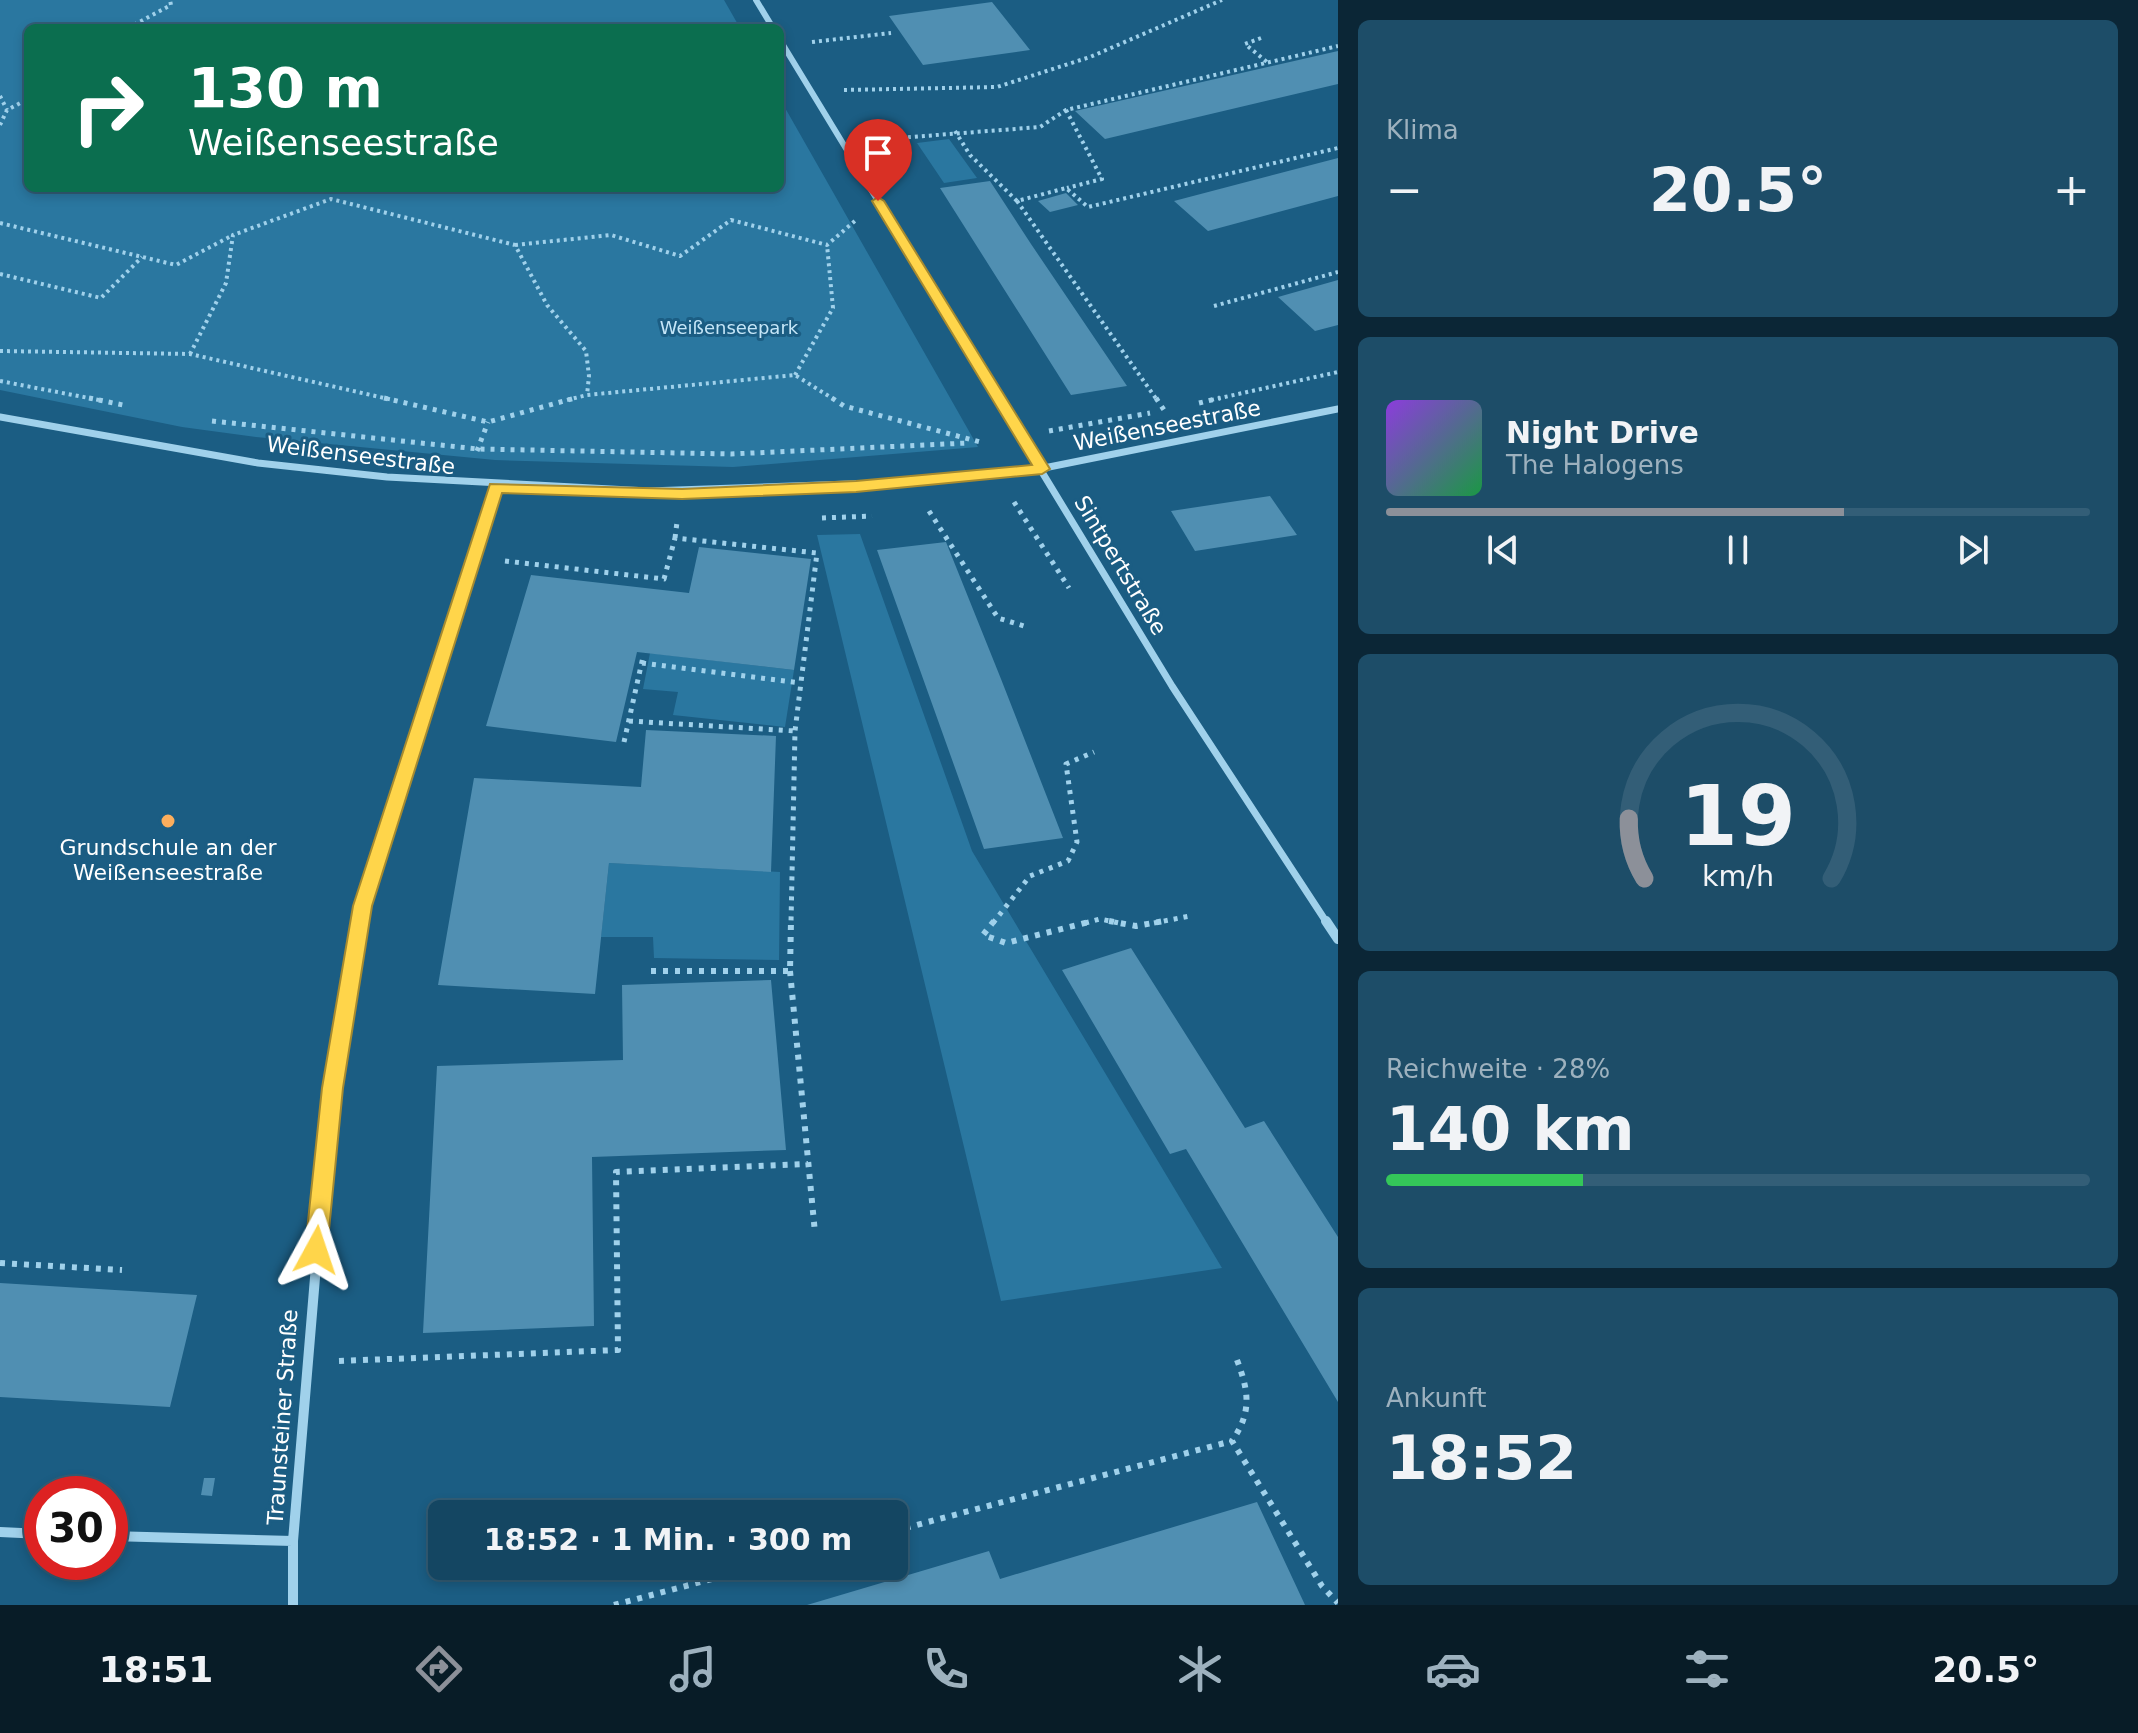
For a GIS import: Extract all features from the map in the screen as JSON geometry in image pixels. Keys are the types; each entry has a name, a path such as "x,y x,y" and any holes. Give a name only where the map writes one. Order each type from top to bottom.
{"street":[{"path":"756,0 771,24"},
{"name":"Sintpertstraße","path":"784,46 1172,686 1338,939"},
{"name":"Weißenseestraße","path":"0,417 92,437 209,455 496,488 682,494 856,487 1042,469 1338,409"},
{"name":"Traunsteiner Straße","path":"293,1605 293,1541 306,1362 333,1088 363,906 496,488"},
{"path":"0,1532 24,1533"},
{"path":"128,1536 293,1541"}],"path":[{"path":"135,24 171,5 170,0"},
{"path":"811,91 997,87 1090,57 1222,0"},
{"path":"784,43 891,33"},
{"path":"1261,38 1245,44 1268,62"},
{"path":"843,143 955,131 1040,127 1066,110 1338,46"},
{"path":"0,96 7,110"},
{"path":"0,125 7,110 24,101"},
{"path":"1017,201 1102,179 1066,110"},
{"path":"955,131 970,155 1017,201 1164,410"},
{"path":"1066,188 1088,207 1104,205 1338,148"},
{"path":"331,192 331,199"},
{"path":"0,223 176,265 233,235 331,199 515,245 611,235 680,256 731,220 827,245"},
{"path":"827,245 878,201"},
{"path":"190,354 223,300 234,253 233,235"},
{"path":"515,245 548,308 583,343 592,369 587,395"},
{"path":"795,375 833,308 827,245"},
{"path":"0,274 101,298 142,257"},
{"path":"1214,306 1338,272"},
{"path":"0,351 190,354 488,422 587,395 795,375 844,406 983,442"},
{"path":"1194,404 1338,372"},
{"path":"0,381 124,405"},
{"path":"201,420 491,449 731,454 983,442 1179,407"},
{"path":"1015,502 1069,588"},
{"path":"929,511 998,618 1027,627"},
{"path":"472,557 664,579 677,522"},
{"path":"675,538 817,553 795,731 790,971 815,1233"},
{"path":"557,578 560,567"},
{"path":"624,742 643,660 800,683"},
{"path":"629,721 795,731"},
{"path":"1094,752 1066,764 1077,842 1068,861 1030,876 983,935 1006,943 1100,919 1136,926 1190,916"},
{"path":"651,971 790,971"},
{"path":"306,1362 618,1350 616,1172 808,1164"},
{"path":"0,1263 122,1270"},
{"path":"908,1527 1232,1441 1248,1419 1248,1387 1237,1360"},
{"path":"1232,1441 1322,1586 1338,1603"},
{"path":"614,1605 708,1580"}],"green space":[{"name":"Weißenseepark","path":"0,0 724,0 738,24 24,24 24,192 784,192 784,106 978,447 733,467 495,460 182,427 0,390"},
{"path":"949,139 977,178 944,183 917,143"},
{"path":"860,534 972,851 1222,1268 1001,1301 817,535"},
{"path":"650,653 794,670 785,727 673,715 678,692 643,689"},
{"path":"609,863 780,872 779,960 654,958 653,937 601,937"}],"building":[{"path":"992,2 1030,50 923,65 889,16"},
{"path":"1338,51 1338,84 1105,139 1075,111"},
{"path":"1338,158 1338,196 1208,231 1174,201"},
{"path":"990,181 1127,386 1071,395 940,188"},
{"path":"1066,193 1078,205 1050,212 1038,201"},
{"path":"1338,280 1338,325 1315,331 1278,297"},
{"path":"1270,496 1297,535 1195,551 1171,511"},
{"path":"946,542 1063,838 984,849 877,550"},
{"path":"699,547 811,559 794,670 637,652 616,742 486,726 531,575 689,593"},
{"path":"646,730 776,736 771,872 609,863 595,994 438,985 474,778 641,787"},
{"path":"1131,948 1245,1128 1264,1121 1338,1237 1338,1402 1186,1149 1170,1154 1062,970"},
{"path":"771,980 786,1150 592,1157 594,1326 423,1333 437,1066 623,1060 622,985"},
{"path":"0,1283 197,1295 170,1407 0,1397"},
{"path":"204,1478 215,1478 212,1496 201,1495"},
{"path":"1257,1502 1305,1605 807,1605 891,1580 908,1580 908,1575 989,1551 1000,1579"}],"place":[{"name":"Grundschule an der Weißenseestraße","path":"168,821"}],"route":[{"path":"316,1250 333,1088 363,906 455,607 496,488 682,494 856,487 1042,469 878,201"}]}
